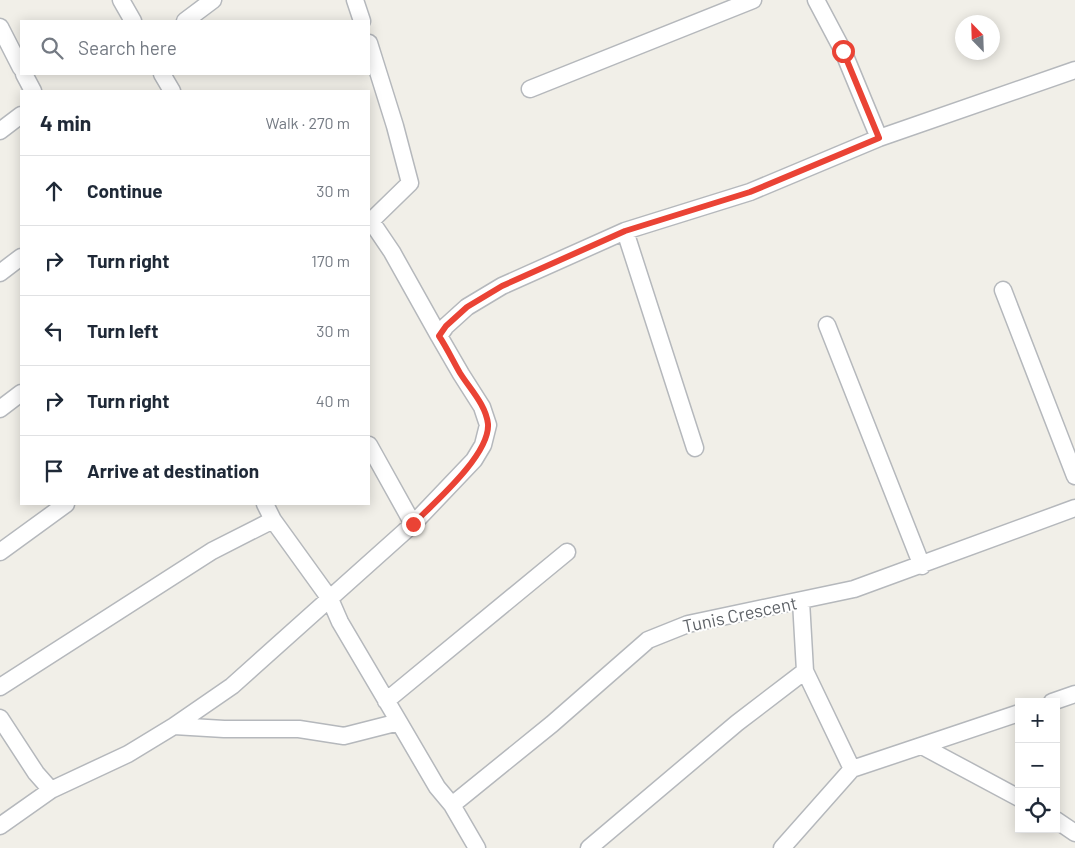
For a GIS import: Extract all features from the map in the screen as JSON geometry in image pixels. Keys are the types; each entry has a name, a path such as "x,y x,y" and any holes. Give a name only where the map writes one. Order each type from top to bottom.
{"street":[{"path":"122,0 132,20"},
{"path":"186,20 213,0"},
{"path":"355,0 362,20"},
{"path":"530,89 753,0"},
{"path":"816,0 843,51 879,138"},
{"path":"0,27 20,66"},
{"path":"0,826 52,790 128,754 174,726 232,686 413,524 474,460 483,445 488,425 482,406 458,370 392,252 370,221 410,183 396,126 370,46"},
{"path":"439,336 446,326 467,307 502,286 625,231 750,192 879,138 1075,70"},
{"path":"25,75 32,90"},
{"path":"163,75 171,90"},
{"path":"0,131 20,116"},
{"path":"625,231 695,448"},
{"path":"0,273 20,258"},
{"path":"1003,290 1075,476"},
{"path":"827,325 922,566"},
{"path":"0,409 20,394"},
{"path":"370,447 413,524"},
{"path":"0,552 65,505"},
{"path":"265,505 273,520 330,599 340,622 386,701 437,787 452,805 477,848"},
{"name":"Tunis Crescent","path":"452,805 552,724 648,640 688,624 854,589 922,566 1075,508"},
{"path":"0,687 212,551 273,520"},
{"path":"386,701 567,552"},
{"path":"801,601 805,671 852,769"},
{"path":"589,848 737,723 805,671"},
{"path":"1060,699 1075,694"},
{"path":"782,848 852,769 1015,714"},
{"path":"0,718 36,773 52,790"},
{"path":"174,726 224,729 299,728 344,736 399,722"},
{"path":"922,746 1015,796"},
{"path":"1060,823 1075,833"}],"route":[{"path":"413,524 474,460 483,445 488,425 482,406 455,365 452,356 439,336 446,326 467,307 502,286 625,231 750,192 879,138 843,51"}]}
